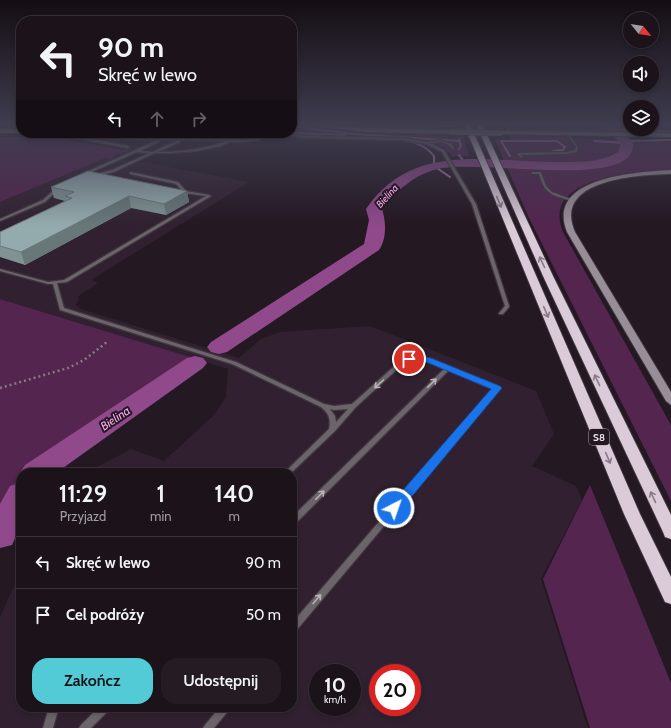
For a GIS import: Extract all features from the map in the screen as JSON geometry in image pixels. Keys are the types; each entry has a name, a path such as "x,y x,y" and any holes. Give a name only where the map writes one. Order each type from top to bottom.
{"highway":[{"name":"S8","path":"481,158 632,514 671,596"},
{"name":"S8","path":"494,158 671,532"}],"main road":[{"path":"671,172 637,174 606,181 582,192 572,200 567,213 571,232 671,401"}],"lane":[{"path":"89,177 80,178 122,158"},
{"path":"93,176 113,171 141,158"},
{"path":"448,158 474,204 507,306 501,313"},
{"path":"0,270 40,282 55,283 73,278 209,196 185,192 177,182 131,173"},
{"path":"532,173 540,173 545,188 548,192 572,200"},
{"path":"0,220 44,201 57,188 63,186"},
{"path":"55,283 62,309 234,363 323,406 331,413 334,421 332,430"},
{"path":"292,468 332,430 354,406 401,363 409,359 417,358 428,360 497,388 297,623"},
{"path":"297,517 448,368"},
{"path":"323,406 334,408 354,406"},
{"path":"48,728 53,712"},
{"path":"84,728 101,712"},
{"path":"208,728 222,712"}],"path":[{"path":"0,388 21,380 69,368 82,361 107,342"}],"shaded area":[{"path":"0,158 114,158 106,158 0,202"},
{"path":"106,158 143,162 249,182 91,280 98,283 77,297 79,298 76,305 81,309 239,358 261,339 280,332 370,326 536,391 554,434 532,466 576,486 582,500 541,579 588,728 0,728 0,617 16,581 16,712 297,712 297,468 95,468 131,449 164,461 214,415 226,397 228,369 0,299 0,202"},
{"path":"503,158 671,158 671,169 616,175 578,188 565,199 560,213 563,232 671,425 671,501 529,218"},
{"path":"0,299 190,357 37,468 16,468 16,490 0,520"},
{"path":"590,485 671,683 671,728 590,728 543,579"}],"building":[{"path":"88,171 187,191 164,204 129,196 21,252 0,246 0,232 72,198 65,196 74,192 51,187"}],"waterway":[{"path":"434,158 434,166 450,177"},
{"name":"Bielina","path":"461,158 465,163"},
{"name":"Bielina","path":"219,347 373,246 377,220 374,209 387,193 410,175 438,165 457,163 585,166 606,163 617,158"},
{"name":"Bielina","path":"42,468 195,363"},
{"name":"Bielina","path":"0,535 16,504"}],"route":[{"path":"394,508 497,388 428,360 417,358 409,359"}]}
